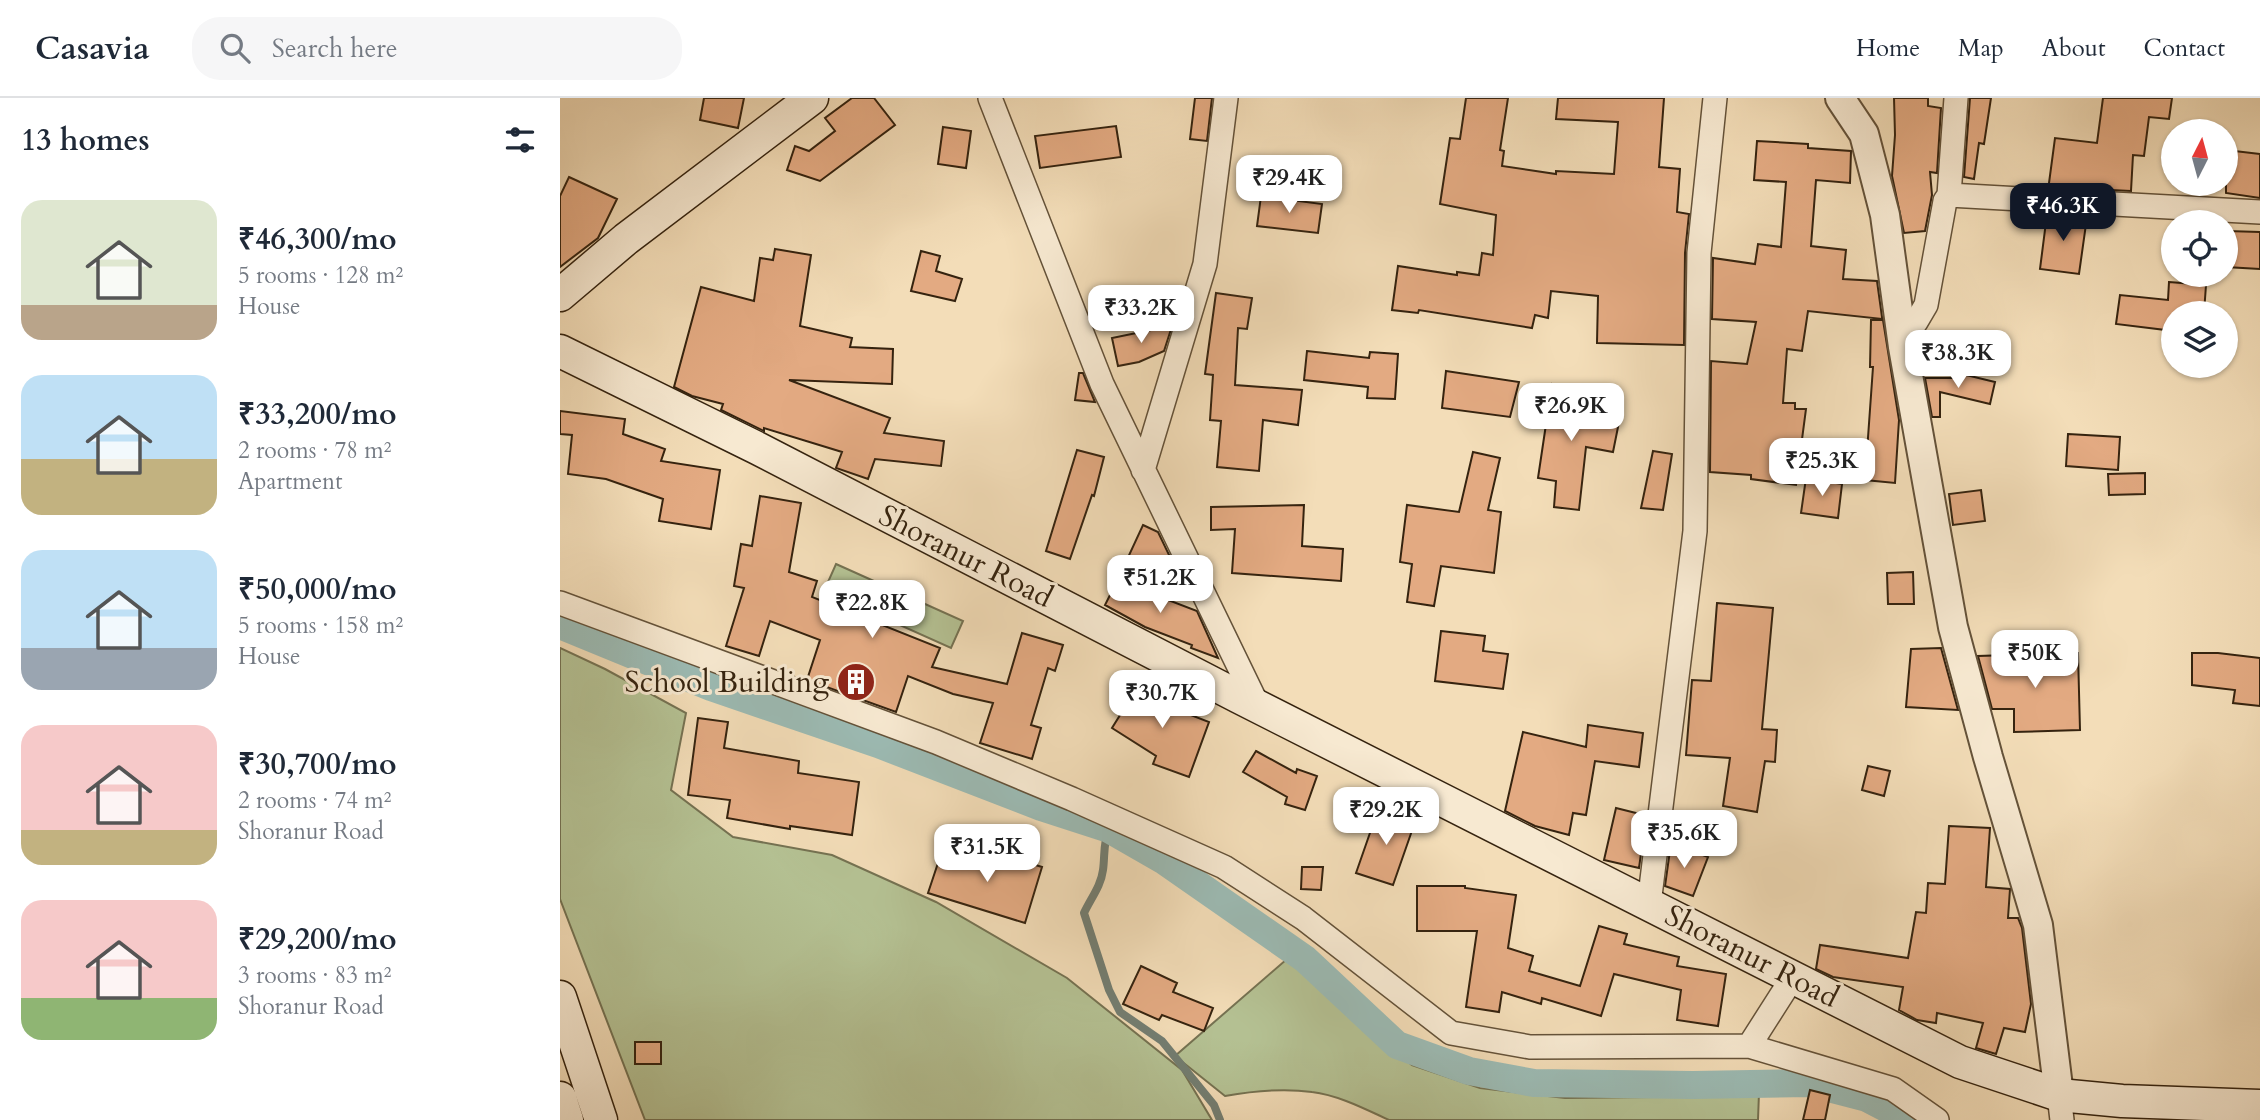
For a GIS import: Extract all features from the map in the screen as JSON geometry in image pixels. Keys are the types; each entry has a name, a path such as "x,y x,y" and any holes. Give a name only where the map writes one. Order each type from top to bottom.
{"main road":[{"path":"560,295 626,239 812,98"},
{"name":"Shoranur Road","path":"560,351 757,448 1960,1062 2060,1108 2122,1101 2260,1106"},
{"path":"560,997 601,1120"},
{"path":"560,1098 567,1120"}],"street":[{"path":"990,98 1101,384 1258,706"},
{"path":"1143,470 1205,264 1226,98"},
{"path":"1648,904 1695,531 1699,253 1715,98"},
{"path":"1840,98 1864,134 1885,215 1902,336 1954,627 1988,757 2038,925 2060,1108"},
{"path":"1902,336 1916,322 1926,305 1945,201 1950,195 1956,98"},
{"path":"1950,195 2260,212"},
{"path":"560,603 936,742 1224,867 1303,918 1451,1033 1530,1047 1749,1046 1893,1089 1937,1120"},
{"path":"1749,1046 1793,977"}],"green space":[{"path":"836,564 963,621 951,648 824,591"},
{"path":"560,648 686,713 671,790 733,837 832,855 936,902 1067,978 1182,1070 1212,1120 645,1120 560,899"},
{"path":"1287,959 1412,1065 1480,1088 1565,1098 1759,1093 1758,1120 1389,1120 1341,1099 1312,1092 1268,1091 1225,1096 1175,1056"}],"building":[{"path":"704,98 744,98 738,128 700,120"},
{"path":"852,98 874,98 895,125 820,181 787,170 795,146 809,151 835,131 825,118"},
{"path":"1195,98 1212,98 1207,141 1190,139"},
{"path":"1466,98 1508,98 1500,150 1504,151 1502,166 1556,174 1556,171 1614,174 1618,122 1556,119 1558,98 1664,98 1659,167 1680,169 1677,212 1689,214 1685,253 1684,345 1597,343 1598,296 1551,291 1548,318 1535,315 1532,328 1419,310 1418,313 1392,310 1398,266 1457,275 1457,272 1479,275 1482,253 1493,255 1496,215 1440,204 1450,138 1460,139"},
{"path":"1894,98 1928,98 1928,106 1941,108 1937,173 1930,172 1932,195 1925,231 1904,233 1892,176"},
{"path":"1970,98 1991,98 1984,144 1979,143 1974,179 1964,177"},
{"path":"2103,98 2172,98 2169,119 2149,117 2144,156 2133,155 2131,191 2050,187 2055,138 2097,143"},
{"path":"1116,126 1121,157 1040,168 1035,136"},
{"path":"943,127 971,131 966,168 938,164"},
{"path":"1757,141 1808,144 1808,148 1851,151 1850,183 1816,180 1811,246 1846,250 1843,279 1877,281 1882,317 1808,311 1802,351 1787,349 1783,403 1795,403 1795,409 1806,409 1796,485 1751,479 1751,475 1710,472 1711,361 1747,364 1756,322 1712,319 1713,258 1755,264 1758,244 1781,247 1786,182 1754,180"},
{"path":"2238,151 2260,154 2260,198 2238,195"},
{"path":"569,177 617,199 598,238 560,267 560,196"},
{"path":"1261,196 1322,204 1318,233 1257,226"},
{"path":"2047,214 2087,217 2079,274 2040,269"},
{"path":"2238,231 2260,232 2260,269 2238,268"},
{"path":"775,249 811,255 800,326 852,338 850,347 893,349 892,384 789,380 890,418 884,433 944,441 941,466 875,459 868,479 836,468 842,452 764,428 764,431 721,410 723,404 692,396 674,387 701,287 754,301 760,258 773,260"},
{"path":"921,251 940,256 936,271 962,279 955,301 911,291"},
{"path":"2169,287 2206,287 2205,301 2161,301 2161,329 2116,324 2120,295 2168,300"},
{"path":"1216,293 1252,298 1247,329 1238,328 1235,385 1302,390 1298,425 1263,420 1259,471 1217,467 1221,421 1210,420 1213,375 1205,374"},
{"path":"1174,320 1164,351 1139,362 1118,366 1112,338 1151,330"},
{"path":"1871,320 1883,320 1899,420 1895,483 1865,480 1873,367 1870,367"},
{"path":"1307,351 1369,358 1370,352 1398,354 1395,399 1367,398 1368,387 1304,380"},
{"path":"1446,371 1519,382 1510,417 1442,408"},
{"path":"1079,373 1083,373 1095,402 1075,400"},
{"path":"1962,374 1995,382 1990,404 1940,392 1940,417 1932,417 1925,378 1961,378"},
{"path":"1552,384 1588,389 1584,416 1619,422 1613,452 1586,447 1579,510 1554,507 1556,481 1538,478"},
{"path":"560,411 625,419 623,434 665,449 661,461 720,470 711,529 659,521 663,499 606,479 568,474 572,435 560,434"},
{"path":"2068,434 2120,437 2118,470 2066,466"},
{"path":"1077,450 1104,457 1094,496 1092,495 1070,559 1046,551"},
{"path":"1653,451 1672,454 1663,510 1641,508"},
{"path":"1473,452 1500,458 1488,510 1501,512 1494,573 1441,566 1434,606 1407,602 1412,564 1400,562 1407,505 1459,512"},
{"path":"2145,473 2145,494 2109,495 2108,474"},
{"path":"1806,478 1842,484 1838,518 1801,513"},
{"path":"1981,490 1985,521 1953,525 1949,494"},
{"path":"760,496 801,503 789,572 817,581 812,597 940,648 932,667 1007,684 1022,633 1063,645 1055,671 1048,668 1031,725 1041,728 1032,759 980,743 993,703 953,694 908,676 896,712 807,680 820,640 770,621 759,656 726,646 744,588 734,586 741,544 752,546"},
{"path":"1304,505 1302,546 1343,549 1341,581 1232,573 1235,529 1211,530 1211,507"},
{"path":"1143,525 1158,532 1171,559 1167,569 1124,566"},
{"path":"1913,572 1914,604 1888,604 1887,573"},
{"path":"1119,577 1157,591 1155,595 1197,611 1218,658 1145,627 1105,605"},
{"path":"1717,603 1773,608 1762,729 1777,730 1775,762 1765,761 1757,812 1723,806 1730,758 1686,755 1692,680 1711,681"},
{"path":"1441,631 1485,636 1483,651 1508,654 1503,689 1435,681"},
{"path":"1941,648 1958,710 1906,707 1911,649"},
{"path":"2078,653 2080,730 2014,732 2014,709 1992,709 1978,656"},
{"path":"2192,653 2260,658 2260,706 2233,703 2235,690 2192,685"},
{"path":"1140,683 1168,700 1165,705 1209,722 1189,777 1153,764 1156,756 1112,728"},
{"path":"698,718 728,722 724,748 799,761 798,773 859,782 852,835 790,826 790,829 727,818 730,800 688,795"},
{"path":"1588,725 1643,733 1639,767 1595,761 1586,815 1573,813 1569,835 1535,826 1505,811 1523,732 1586,747"},
{"path":"1256,751 1296,773 1297,769 1317,776 1305,810 1285,804 1287,797 1243,772"},
{"path":"1868,766 1890,771 1884,796 1862,790"},
{"path":"1616,808 1640,814 1637,830 1644,832 1639,868 1604,860"},
{"path":"1378,810 1415,822 1393,885 1356,873"},
{"path":"1949,826 1990,828 1986,887 2010,889 2008,918 2018,918 2022,928 2031,1004 2025,1032 2004,1028 1996,1054 1976,1048 1983,1023 1937,1013 1936,1023 1917,1020 1899,1010 1903,987 1833,977 1816,969 1820,945 1908,958 1916,912 1926,913 1928,883 1945,884"},
{"path":"1671,843 1708,857 1693,896 1665,886"},
{"path":"943,848 996,865 999,854 1042,867 1025,923 928,893"},
{"path":"1302,867 1323,867 1321,890 1301,889"},
{"path":"1417,886 1465,886 1516,895 1508,948 1533,956 1529,971 1580,986 1599,926 1627,934 1624,944 1679,957 1677,966 1726,974 1718,1026 1677,1020 1681,990 1614,974 1601,1016 1542,998 1541,1004 1502,992 1499,1012 1466,1007 1477,931 1417,931"},
{"path":"1141,966 1177,983 1173,992 1213,1008 1204,1031 1162,1015 1159,1020 1123,1004"},
{"path":"635,1042 661,1042 661,1064 635,1064"},
{"path":"1810,1090 1830,1095 1825,1120 1803,1120"}],"waterway":[{"path":"560,625 711,687 878,744 1041,807 1109,829 1163,860 1305,959 1397,1045 1469,1071 1534,1083 1809,1083 1867,1098 1909,1120"},
{"path":"1109,829 1102,876 1084,913 1109,990 1120,1012 1162,1041 1214,1105 1220,1120"}],"place":[{"name":"School Building","path":"856,682"}]}
